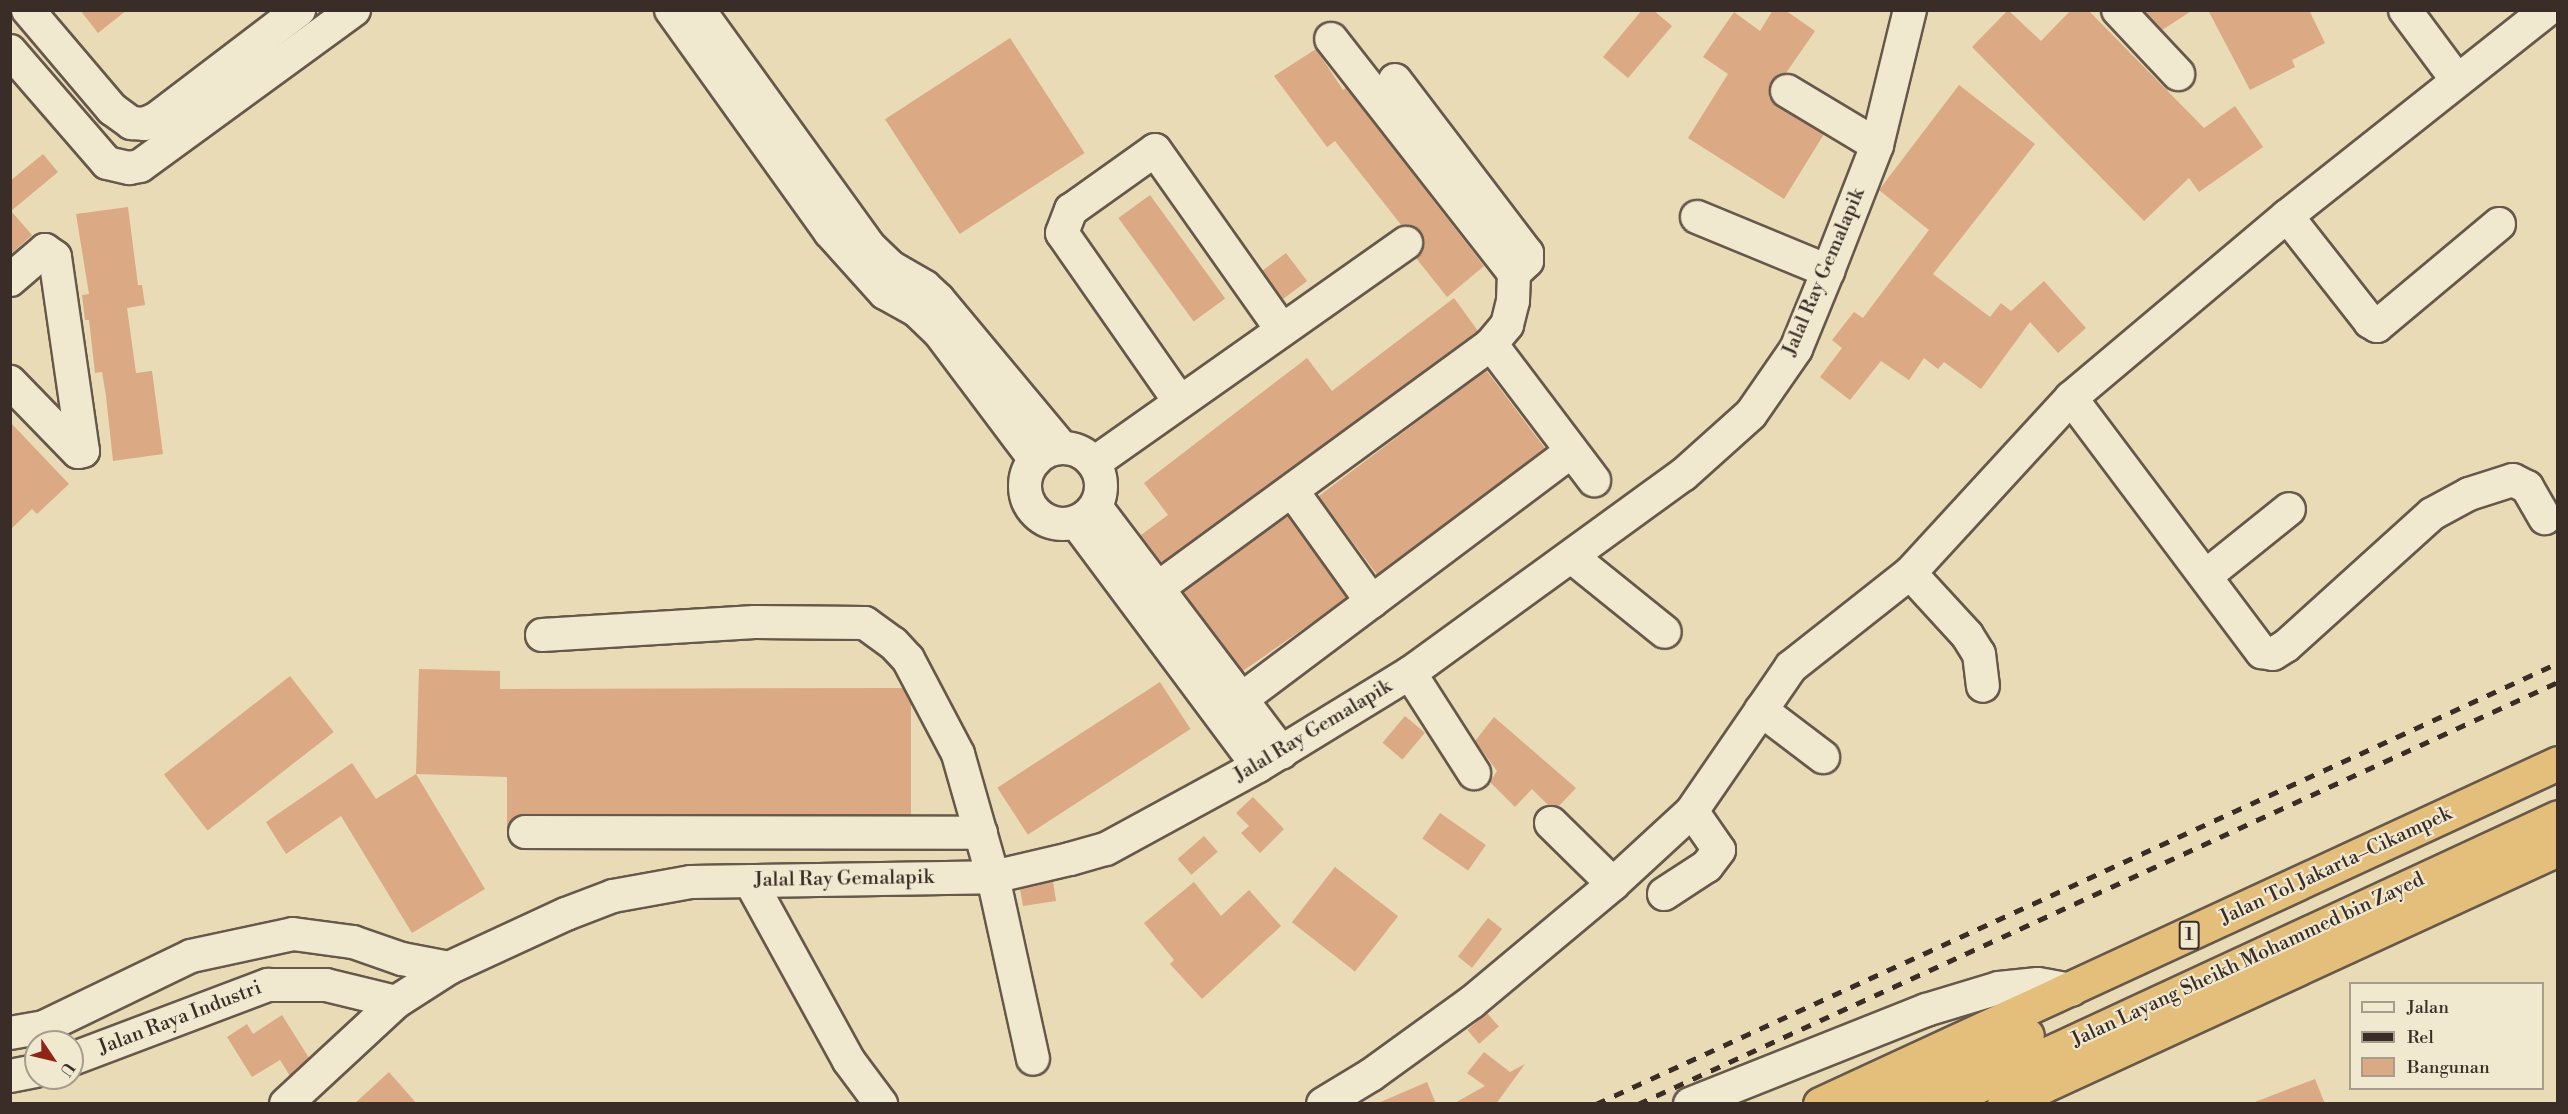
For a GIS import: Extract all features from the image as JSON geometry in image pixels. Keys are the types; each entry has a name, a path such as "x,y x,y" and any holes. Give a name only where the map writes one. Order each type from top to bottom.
{"highway":[{"name":"Jalan Tol Jakarta–Cikampek","path":"1820,1104 2558,764"},
{"name":"Jalan Layang Sheikh Mohammed bin Zayed","path":"1879,1104 2558,788"},
{"name":"Jalan Layang Sheikh Mohammed bin Zayed","path":"1939,1104 2558,817"},
{"path":"2004,1104 2558,849"}],"street":[{"path":"28,10 121,116 130,167"},
{"path":"121,116 156,119 299,10"},
{"path":"17,71 107,163 130,167 354,10"},
{"path":"671,10 830,232 885,293 917,297"},
{"path":"699,10 869,246 917,297 1049,454"},
{"name":"Jalal Ray Gemalapik","path":"287,1103 396,1002 449,968 613,896 691,882 993,877 1106,849 1270,760 1410,673 1683,475 1751,414 1796,349 1828,271 1877,145 1910,10"},
{"path":"2118,10 2178,74"},
{"path":"2405,10 2457,80"},
{"path":"1323,1104 1371,1075 1472,1002 1612,884 1692,811 1791,667 1910,573 2071,398 2288,216 2547,10"},
{"path":"1158,588 1293,492 1491,344 1507,325 1513,301 1514,273 1331,39"},
{"path":"1395,80 1527,253 1527,261 1514,273"},
{"path":"1787,91 1877,145"},
{"path":"1180,402 1062,233 1071,210 1155,150 1282,330"},
{"path":"2288,216 2370,322 2377,326 2499,224"},
{"path":"1697,218 1828,271"},
{"path":"1094,463 1406,243"},
{"path":"10,280 45,250 55,257 83,451 78,452 10,382"},
{"path":"1491,344 1594,480"},
{"path":"2071,398 2207,575 2254,646 2273,654 2432,514 2469,494 2513,480 2527,487 2545,518"},
{"path":"1075,449 1094,463 1102,489 1086,514 1054,524 1035,512 1025,492 1025,481 1049,454 1075,449"},
{"path":"1243,698 1571,452"},
{"path":"1293,492 1372,602"},
{"path":"2207,575 2289,509"},
{"path":"1086,514 1158,588 1243,698 1270,760"},
{"path":"1086,514 1270,760"},
{"path":"1572,557 1665,632"},
{"path":"1910,573 1966,635 1979,654 1983,686"},
{"path":"543,634 755,622 866,623 908,659 958,754 993,877 1033,1059"},
{"path":"1410,673 1474,773"},
{"path":"1761,710 1822,757"},
{"path":"1664,894 1707,866 1719,850 1692,811"},
{"path":"1551,823 1612,884"},
{"path":"525,832 981,833"},
{"path":"750,881 849,1061 881,1104"},
{"path":"10,1033 44,1028 191,956 293,934 353,942 402,959 449,968"},
{"path":"1690,1104 1802,1056 1947,1004 1999,988 2038,984 2071,990"},
{"name":"Jalan Raya Industri","path":"84,1054 268,985 326,985 396,1002"}],"building":[{"path":"80,10 127,10 98,33"},
{"path":"1642,10 1653,10 1672,26 1628,78 1603,57"},
{"path":"1773,10 1785,10 1815,31 1786,73 1772,81 1769,98 1824,134 1784,199 1688,138 1728,74 1703,57 1734,12 1760,31"},
{"path":"2008,10 2041,41 2071,10 2088,10 2204,128 2235,106 2263,147 2199,192 2189,178 2144,221 1972,47"},
{"path":"2143,10 2193,10 2162,30"},
{"path":"2208,10 2309,10 2325,43 2292,60 2295,67 2250,90"},
{"path":"1010,38 1085,153 960,234 885,119"},
{"path":"1316,49 1343,90 1346,88 1484,266 1447,297 1416,258 1423,250 1420,232 1402,226 1335,141 1327,147 1274,76"},
{"path":"1959,85 2035,144 1933,274 1990,317 2001,303 2011,311 2044,281 2086,328 2058,353 2030,322 1981,389 1944,362 1938,369 1924,358 1909,380 1881,361 1850,400 1820,377 1842,348 1832,340 1854,312 1863,318 1929,230 1879,190"},
{"path":"43,154 58,172 11,211 32,235 10,255 10,181"},
{"path":"1150,195 1225,299 1194,321 1118,218"},
{"path":"128,207 138,285 142,285 145,305 127,308 136,373 152,371 163,454 113,461 102,372 95,373 89,320 85,320 82,295 89,294 76,214"},
{"path":"1286,253 1307,281 1283,299 1262,271"},
{"path":"1454,298 1478,331 1162,563 1141,535 1168,515 1144,483 1307,358 1332,391"},
{"path":"1486,370 1546,449 1378,575 1318,496"},
{"path":"10,422 69,484 37,514 32,509 10,530"},
{"path":"1288,515 1347,599 1240,673 1182,590"},
{"path":"419,669 500,671 500,689 903,688 911,704 911,815 525,814 516,817 507,829 507,777 416,774"},
{"path":"290,676 334,732 208,830 164,775"},
{"path":"1160,682 1190,729 1028,835 997,788"},
{"path":"1405,716 1425,733 1402,760 1383,743"},
{"path":"1494,717 1576,788 1558,807 1549,806 1532,789 1515,807 1490,782 1497,771 1475,741"},
{"path":"352,763 376,799 416,774 485,889 412,933 341,816 286,854 266,822"},
{"path":"1253,797 1284,829 1260,853 1241,833 1249,826 1236,813"},
{"path":"1440,813 1486,845 1468,871 1422,838"},
{"path":"1204,836 1218,852 1191,875 1178,859"},
{"path":"1335,867 1398,916 1355,971 1292,922"},
{"path":"1053,881 1056,901 1023,906 1020,889"},
{"path":"1194,882 1221,916 1249,890 1281,926 1202,999 1170,964 1174,960 1144,923"},
{"path":"1488,918 1502,929 1472,968 1458,957"},
{"path":"1487,1013 1499,1027 1479,1044 1467,1030"},
{"path":"282,1015 309,1058 290,1076 280,1060 252,1077 227,1037 247,1024 253,1034"},
{"path":"1484,1052 1510,1072 1525,1064 1496,1104 1453,1104 1485,1086 1467,1073"},
{"path":"389,1072 417,1104 354,1104"},
{"path":"2315,1079 2325,1104 2255,1104 2255,1102"},
{"path":"1427,1082 1436,1104 1376,1104"}],"railway":[{"path":"1596,1104 2558,663"},
{"path":"1638,1104 2558,682"}]}
